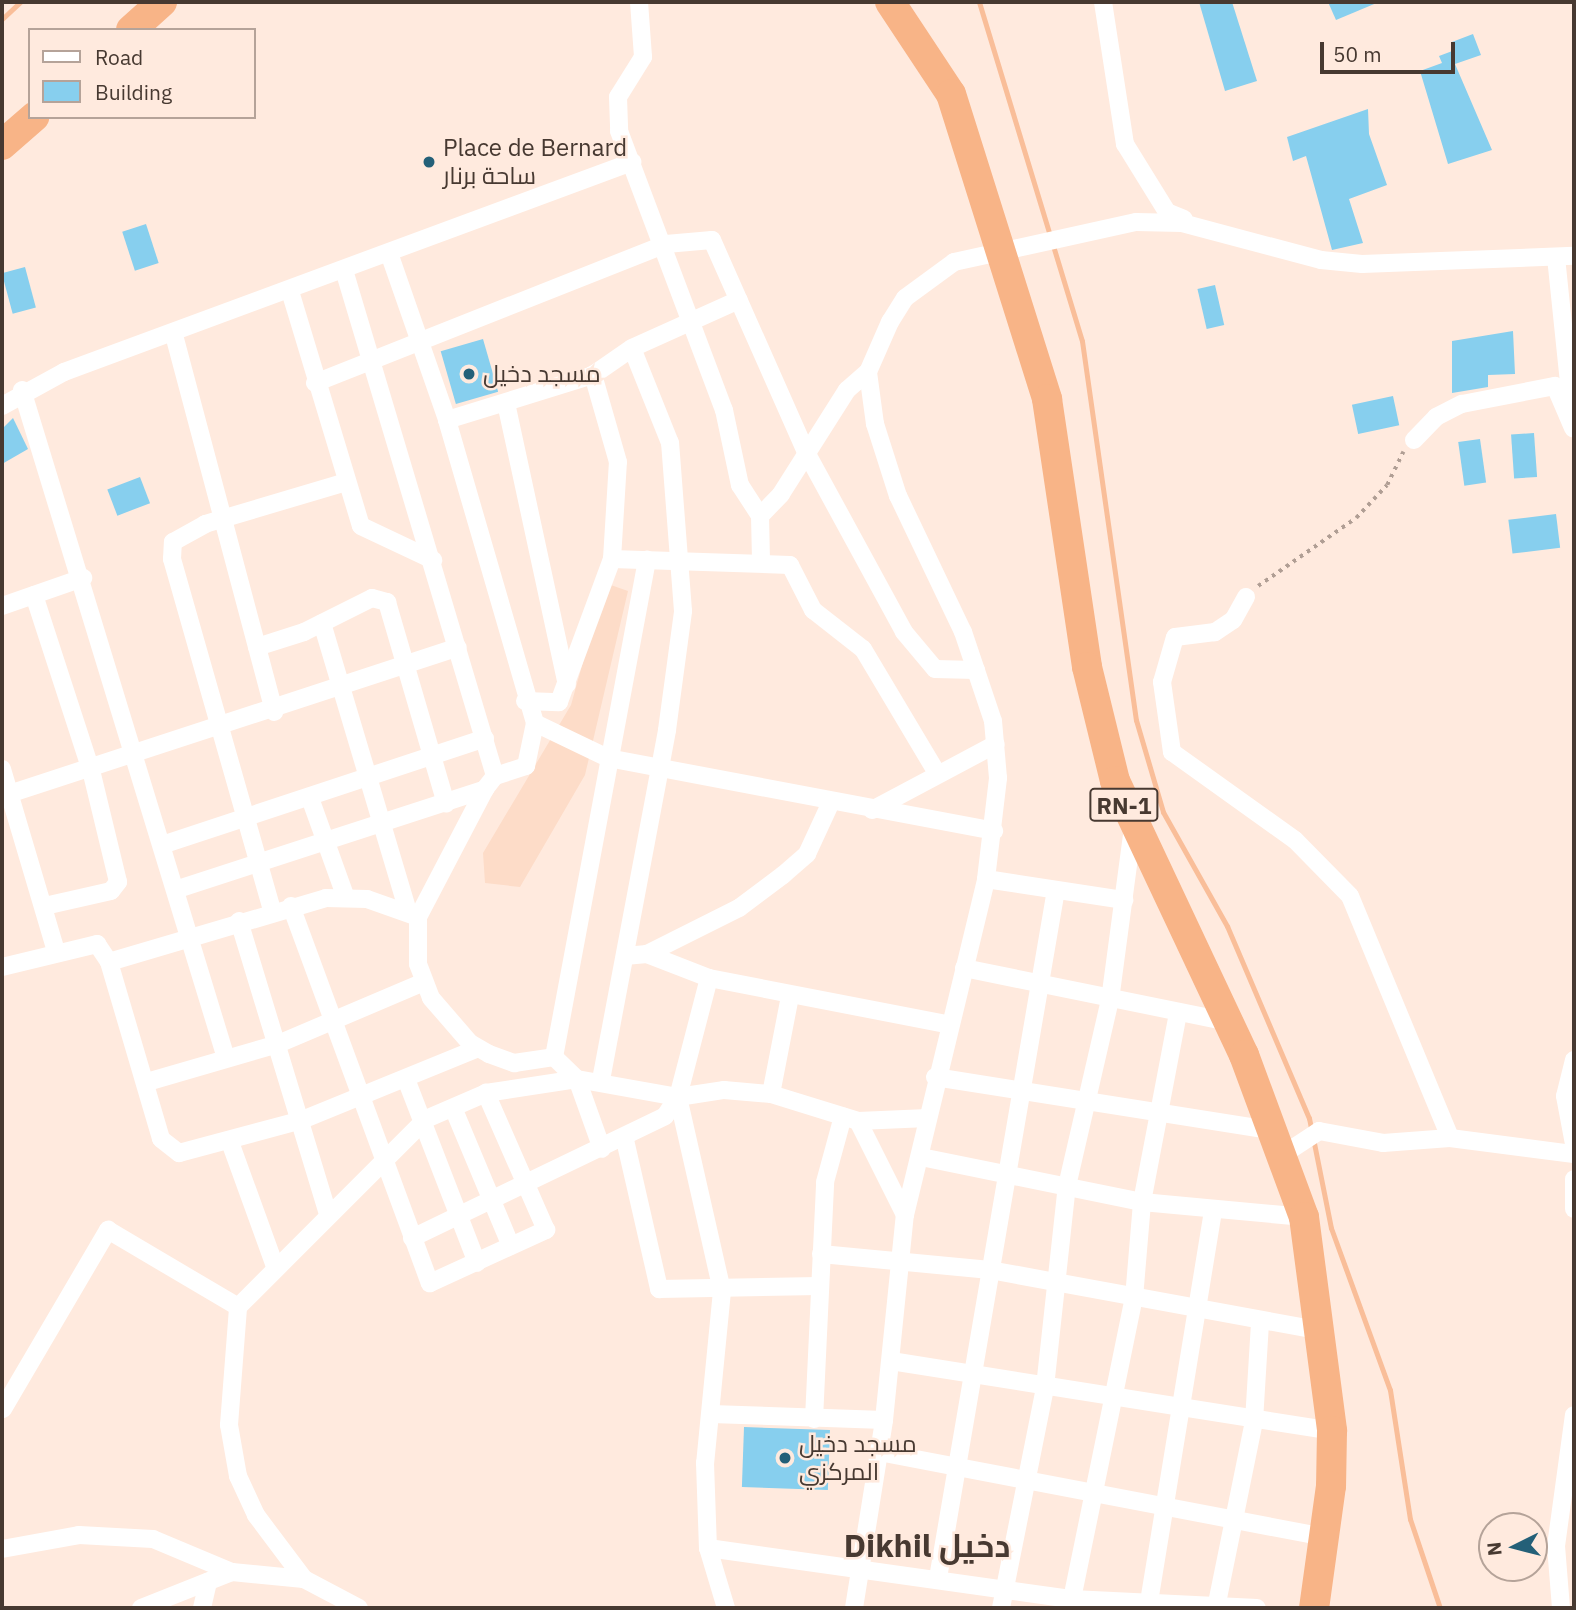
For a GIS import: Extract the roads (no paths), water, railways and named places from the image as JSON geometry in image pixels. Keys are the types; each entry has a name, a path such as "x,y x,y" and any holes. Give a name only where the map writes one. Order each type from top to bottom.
{"highway":[{"path":"133,28 162,2"},
{"name":"RN-1","path":"890,2 951,94 1010,251 1062,469 1094,704 1133,828 1229,1022 1280,1142 1304,1217 1324,1331 1332,1431 1326,1537 1314,1608"},
{"path":"2,145 32,119"}],"street":[{"path":"639,2 643,57 618,97 620,131 666,244 724,410 740,485 760,516 761,560"},
{"path":"1103,2 1125,144 1167,212 1213,230 1321,260 1362,264 1574,256"},
{"path":"2,406 22,390 632,162"},
{"path":"760,516 847,390 868,372 905,298 954,262 1136,222 1213,230"},
{"path":"316,383 373,363 419,341 666,244 712,240 806,452 922,654 935,669 976,670"},
{"path":"178,888 446,804 526,766 535,723 525,701 447,420 389,253"},
{"path":"1556,257 1573,422"},
{"path":"344,270 485,738 490,782 413,914"},
{"path":"290,291 361,526 433,559"},
{"path":"447,420 593,375 632,348 739,300"},
{"path":"174,335 274,712"},
{"path":"601,1080 681,641 681,564 670,443 632,348"},
{"path":"854,1608 884,1420 905,1215 921,1157 935,1077 986,878 994,831 996,744 976,670 885,463 868,372"},
{"path":"525,701 557,705 612,559 618,462 593,375"},
{"path":"1413,440 1462,404 1555,386 1573,422"},
{"path":"22,390 165,844 226,1058"},
{"path":"506,404 567,684"},
{"path":"272,910 218,729 172,551 180,535 346,482"},
{"path":"612,559 681,564 761,560 790,565 813,610 863,649 937,773"},
{"path":"554,1057 597,849 608,758 648,560"},
{"path":"2,606 83,578"},
{"path":"34,595 91,770 118,886 45,906"},
{"path":"257,647 380,597 446,804"},
{"path":"1246,597 1233,620 1215,632 1175,637 1162,682 1172,752 1296,840 1350,896 1450,1138"},
{"path":"322,622 340,689 413,914 422,983 478,1048 514,1063 554,1057"},
{"path":"9,794 274,712 458,647"},
{"path":"535,723 608,758 994,831"},
{"path":"165,844 370,779 485,738"},
{"path":"872,810 937,773 996,744"},
{"path":"2,769 45,906 56,951"},
{"path":"310,798 346,898"},
{"path":"625,956 647,954 727,915 783,875 807,854 831,802"},
{"path":"1001,1608 1045,1387 1061,1286 1067,1185 1110,1000 1133,828"},
{"path":"986,878 1124,900"},
{"path":"938,1578 1018,1089 1043,986 1056,890"},
{"path":"109,962 291,906 346,898 413,914"},
{"path":"291,906 429,1283 545,1230 486,1093"},
{"path":"239,921 302,1120 328,1214"},
{"path":"2,967 56,951 97,944 109,962 147,1082 164,1147 190,1153 302,1120 478,1048"},
{"path":"647,954 709,978 790,996 950,1025"},
{"path":"964,968 1178,1014 1229,1022"},
{"path":"412,1238 493,1204 625,1140 665,1116 678,1097 709,978"},
{"path":"147,1082 278,1044 422,983"},
{"path":"771,1094 790,996"},
{"path":"1072,1599 1134,1298 1142,1202 1157,1112 1178,1014"},
{"path":"554,1057 577,1079 602,1149"},
{"path":"1574,1060 1565,1096 1574,1144"},
{"path":"935,1077 1157,1112 1280,1142 1319,1131 1383,1143 1450,1138 1574,1154"},
{"path":"406,1079 426,1119 477,1262"},
{"path":"304,1579 256,1515 238,1476 229,1425 238,1307 328,1214 386,1166 426,1119 454,1110 486,1093 577,1079 601,1080 678,1097 724,1090 771,1094 851,1119 928,1118"},
{"path":"678,1097 722,1291 711,1414 708,1548 726,1608"},
{"path":"454,1110 511,1246"},
{"path":"851,1119 905,1215"},
{"path":"814,1419 825,1182 851,1119"},
{"path":"625,1140 659,1289 722,1291 820,1286"},
{"path":"230,1142 275,1266"},
{"path":"921,1157 1142,1202 1213,1211 1304,1217"},
{"path":"1574,1178 1574,1209"},
{"path":"1148,1605 1160,1509 1201,1311 1213,1211"},
{"path":"3,1409 108,1230 238,1307"},
{"path":"821,1254 900,1257 990,1270 1260,1323 1324,1331"},
{"path":"1217,1606 1231,1523 1254,1421 1260,1323"},
{"path":"891,1361 972,1372 1045,1387 1254,1421 1332,1431"},
{"path":"711,1414 884,1420"},
{"path":"1561,1608 1556,1546 1574,1415"},
{"path":"879,1452 955,1470 1093,1494 1231,1523 1326,1537"},
{"path":"2,1549 79,1535 153,1539 232,1572 304,1579 359,1608"},
{"path":"708,1548 861,1564 1004,1590 1072,1599 1148,1605 1257,1608"},
{"path":"141,1608 232,1572"},
{"path":"202,1608 208,1582"}],"waterway":[{"path":"2,19 20,2"},
{"path":"979,2 1082,341 1136,720 1163,812 1227,926 1309,1118 1331,1228 1390,1390 1410,1519 1440,1608"}],"place":[{"name":"Place de Bernard ساحة برنار","path":"429,162"},
{"name":"مسجد دخيل","path":"469,374"},
{"name":"مسجد دخيل المركزي","path":"785,1458"}],"district":[{"name":"Dikhil دخيل","path":"927,1545"}]}
